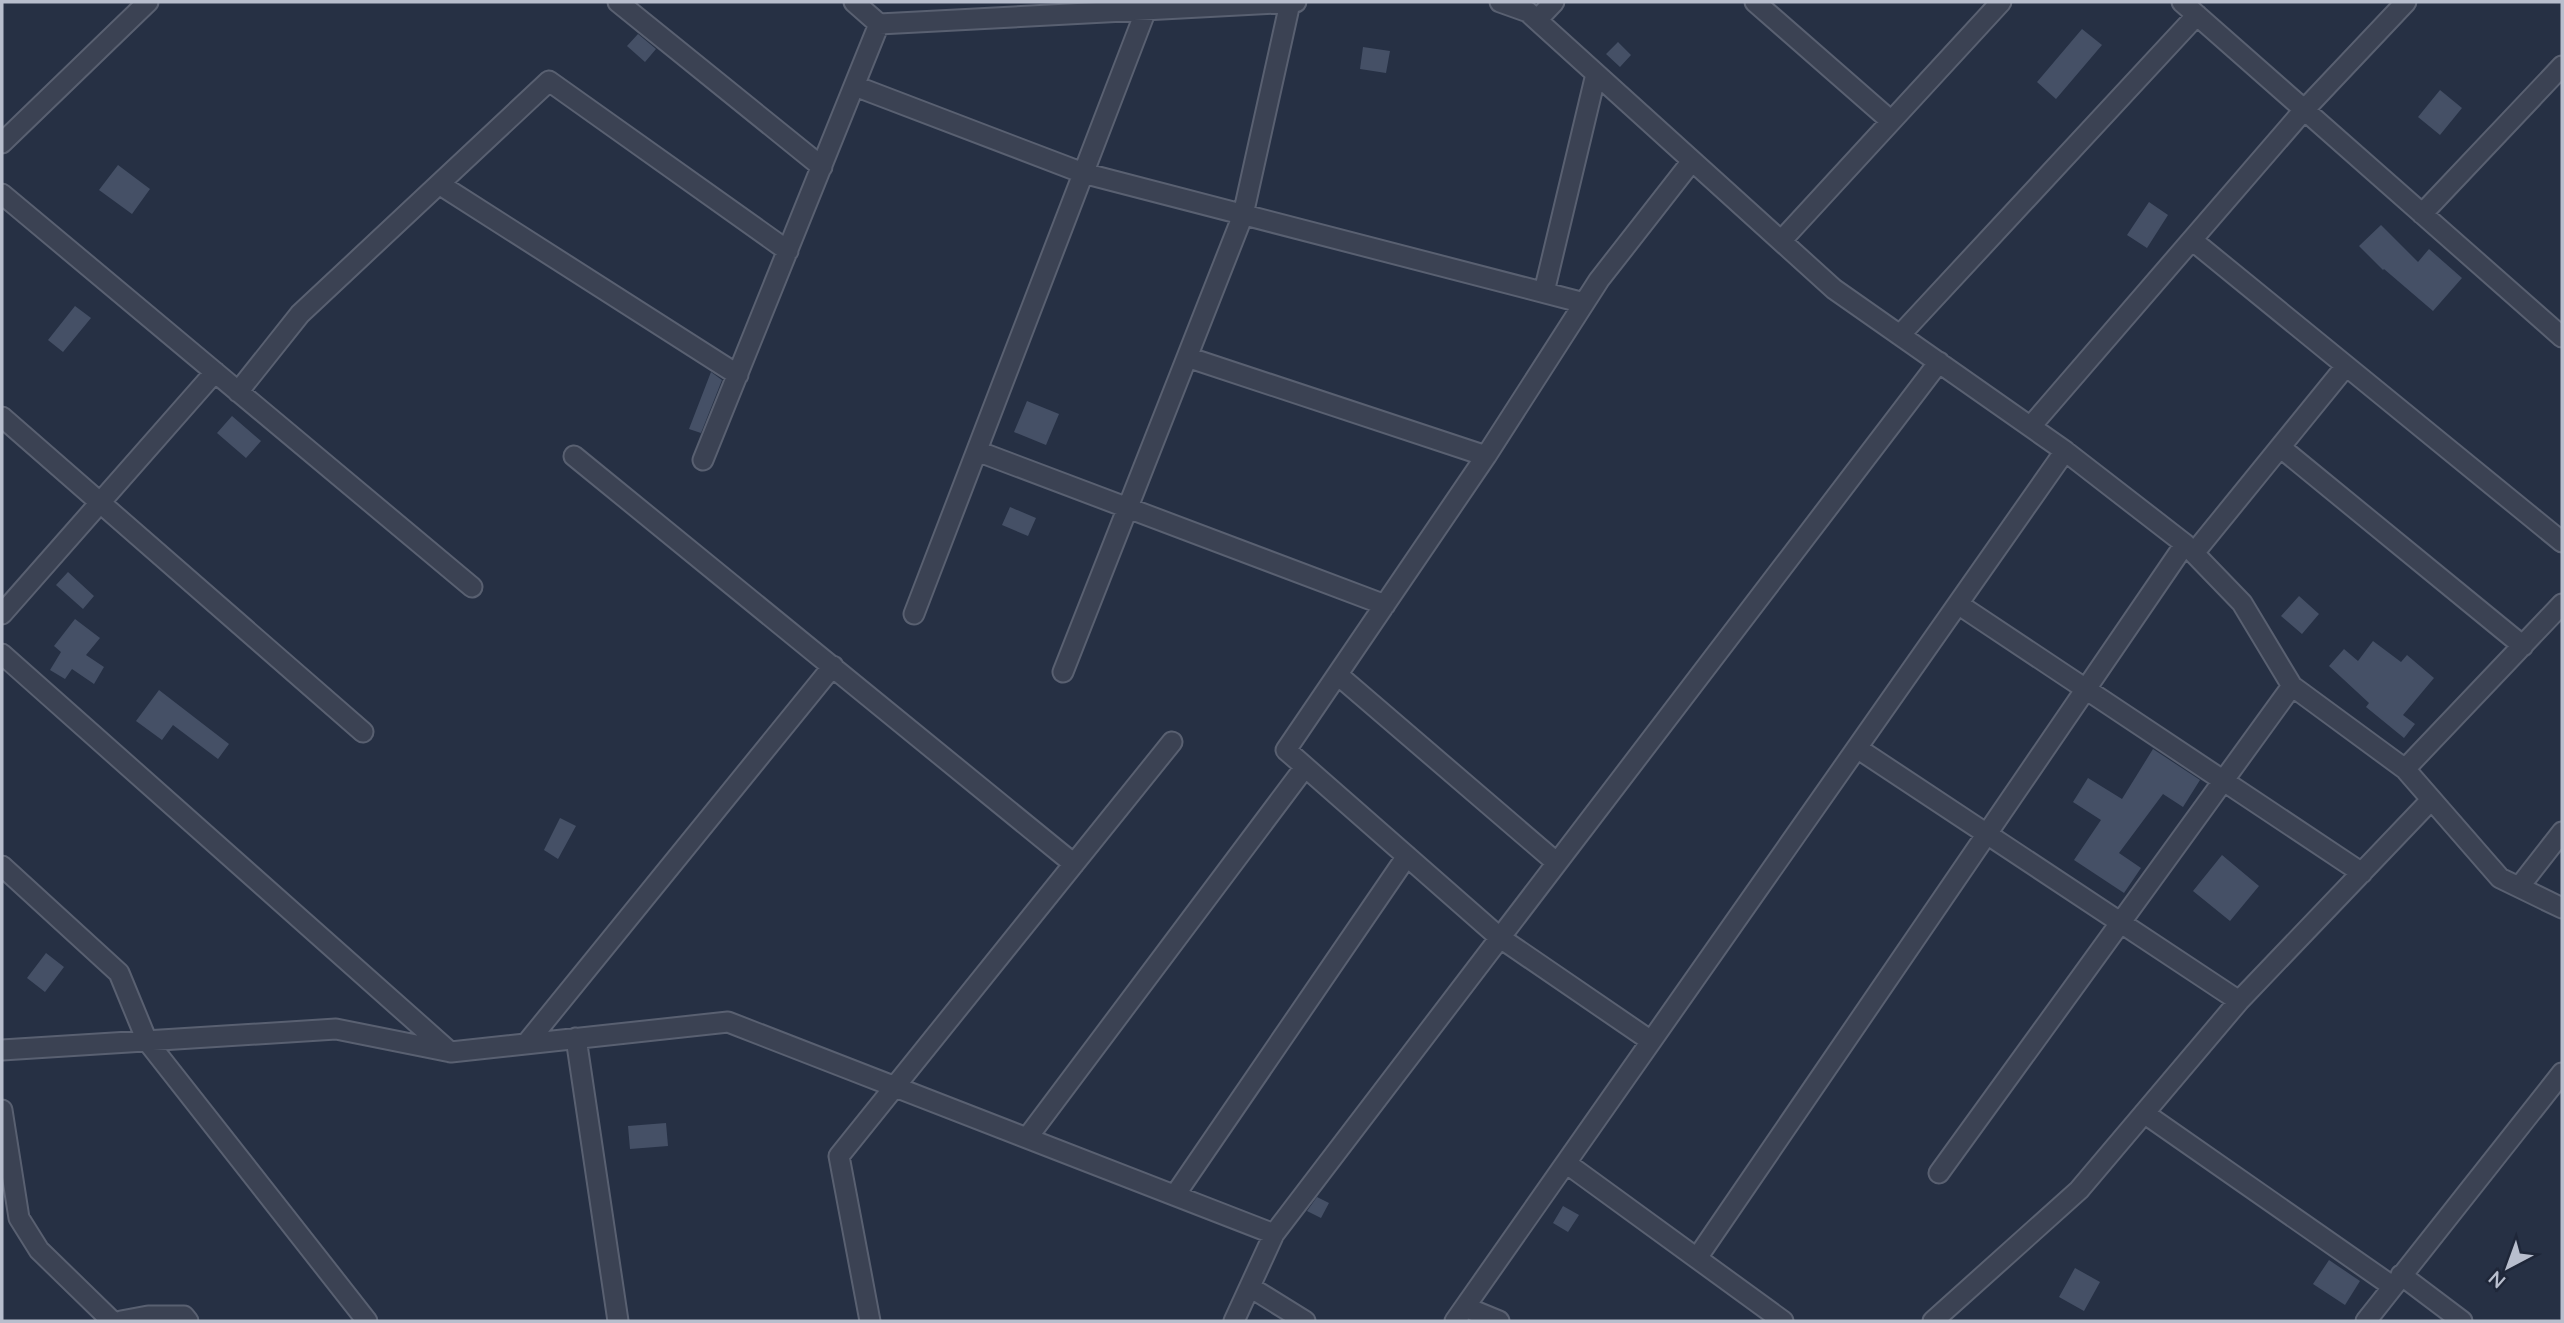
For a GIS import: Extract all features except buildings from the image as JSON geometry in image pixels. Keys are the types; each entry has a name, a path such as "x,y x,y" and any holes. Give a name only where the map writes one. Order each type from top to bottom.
{"street":[{"path":"2,143 148,2"},
{"path":"618,2 822,167"},
{"path":"854,2 880,24 1112,7 1146,10 1296,2"},
{"path":"1500,2 1528,12 1834,289 2031,426 2189,548 2242,603 2292,686 2405,769 2500,878 2562,908"},
{"path":"1537,20 1553,2"},
{"path":"1781,241 2001,2"},
{"path":"2031,426 2305,110 2406,2"},
{"path":"1063,672 1243,215 1290,3"},
{"path":"1761,4 1891,121"},
{"path":"1900,335 2188,6 2562,337"},
{"path":"914,614 1146,10"},
{"path":"703,460 880,24"},
{"path":"2422,214 2562,66"},
{"path":"1544,292 1597,74"},
{"path":"238,392 300,314 549,81 788,251"},
{"path":"855,86 1083,173 1584,303"},
{"path":"1651,1041 1499,937 1286,750 1486,456 1599,280 1692,161"},
{"path":"439,184 737,375"},
{"path":"2,194 472,587"},
{"path":"2192,240 2562,542"},
{"path":"1187,357 1486,456"},
{"path":"1234,1321 1274,1234 1939,362"},
{"path":"1697,1258 2085,689 2189,548 2280,447 2346,366"},
{"path":"2,614 215,372"},
{"path":"2,417 363,732"},
{"path":"2280,447 2522,646"},
{"path":"977,451 1385,605"},
{"path":"1499,1321 1460,1314 2065,451"},
{"path":"574,456 1074,863"},
{"path":"1958,604 2361,873"},
{"path":"2405,769 2562,604"},
{"path":"2,654 451,1052"},
{"path":"526,1044 833,666"},
{"path":"1338,675 1557,863"},
{"path":"1939,1173 2292,686"},
{"path":"870,1321 839,1156 1172,742"},
{"path":"1857,748 2239,1001"},
{"path":"1027,1138 1305,767"},
{"path":"1933,1321 2079,1190 2239,1001 2431,800"},
{"path":"2519,887 2562,832"},
{"path":"1175,1195 1407,856"},
{"path":"2,866 119,973 147,1041 367,1321"},
{"path":"2,1050 336,1029 451,1052 727,1022 1274,1234"},
{"path":"576,1038 618,1321"},
{"path":"2366,1321 2562,1073"},
{"path":"2,1110 6,1180 19,1218 40,1250 112,1321"},
{"path":"2144,1114 2462,1321"},
{"path":"1566,1163 1783,1321"},
{"path":"1250,1287 1305,1321"},
{"path":"121,1321 148,1316 184,1317 188,1321"}]}
